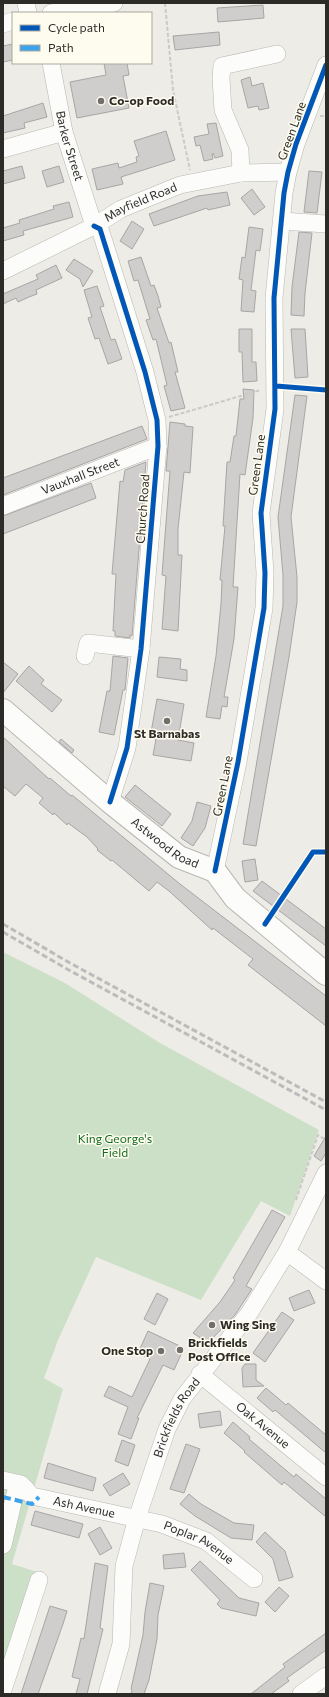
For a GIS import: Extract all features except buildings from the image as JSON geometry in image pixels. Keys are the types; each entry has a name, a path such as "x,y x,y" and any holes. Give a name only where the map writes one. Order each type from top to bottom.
{"main road":[{"name":"Astwood Road","path":"3,710 110,802 179,857 215,872 235,898 326,974"}],"street":[{"path":"57,12 114,3"},
{"path":"241,173 240,150 223,110 221,78 222,66 277,54"},
{"name":"Barker Street","path":"51,64 64,132 94,226"},
{"name":"Green Lane","path":"215,872 238,762 264,608 265,573 261,513 275,409 276,386 274,298 288,172 296,144 326,65"},
{"path":"3,149 64,132"},
{"name":"Mayfield Road","path":"3,271 94,226 121,208 180,185 241,173 288,172"},
{"path":"282,221 326,224"},
{"name":"Church Road","path":"94,226 100,230 145,372 157,420 158,446 141,649 127,748 124,762 110,802"},
{"name":"Vauxhall Street","path":"3,506 158,446"},
{"path":"85,656 88,643 141,649"},
{"name":"Brickfields Road","path":"107,1694 121,1644 124,1566 137,1518 167,1429 182,1399 200,1374 250,1312 287,1252 326,1173"},
{"path":"287,1252 326,1281"},
{"name":"Oak Avenue","path":"200,1374 326,1478"},
{"name":"Ash Avenue","path":"3,1480 21,1484 29,1493 137,1518"},
{"path":"4,1535 14,1494 29,1493"},
{"name":"Poplar Avenue","path":"137,1518 162,1524 206,1541 254,1579"},
{"path":"3,1690 39,1580"}],"path":[{"path":"165,3 173,90 192,182"},
{"path":"157,420 276,386"},
{"path":"295,1201 318,1135 326,1140"}],"green space":[{"name":"King George's Field","path":"3,952 65,983 160,1043 319,1130 290,1216 261,1201 201,1300 96,1257 58,1340 44,1378 63,1389 12,1564 37,1572 3,1673"}],"railway":[{"path":"3,924 70,963 326,1102"},
{"path":"3,932 67,969 326,1110"}],"marked path":[{"path":"3,1497 32,1504 39,1497"}],"cycle path":[{"path":"215,871 238,762 264,608 265,573 261,513 275,409 274,298 284,193 296,144 326,65"},
{"path":"94,226 100,229 145,372 157,420 158,446 141,649 127,748 110,802"},
{"path":"276,386 326,390"},
{"path":"265,924 313,852 326,852"}],"place":[{"name":"Co-op Food","path":"101,101"},
{"name":"St Barnabas","path":"167,721"},
{"name":"Wing Sing","path":"212,1325"},
{"name":"Brickfields Post Office","path":"180,1350"},
{"name":"One Stop","path":"161,1351"}]}
